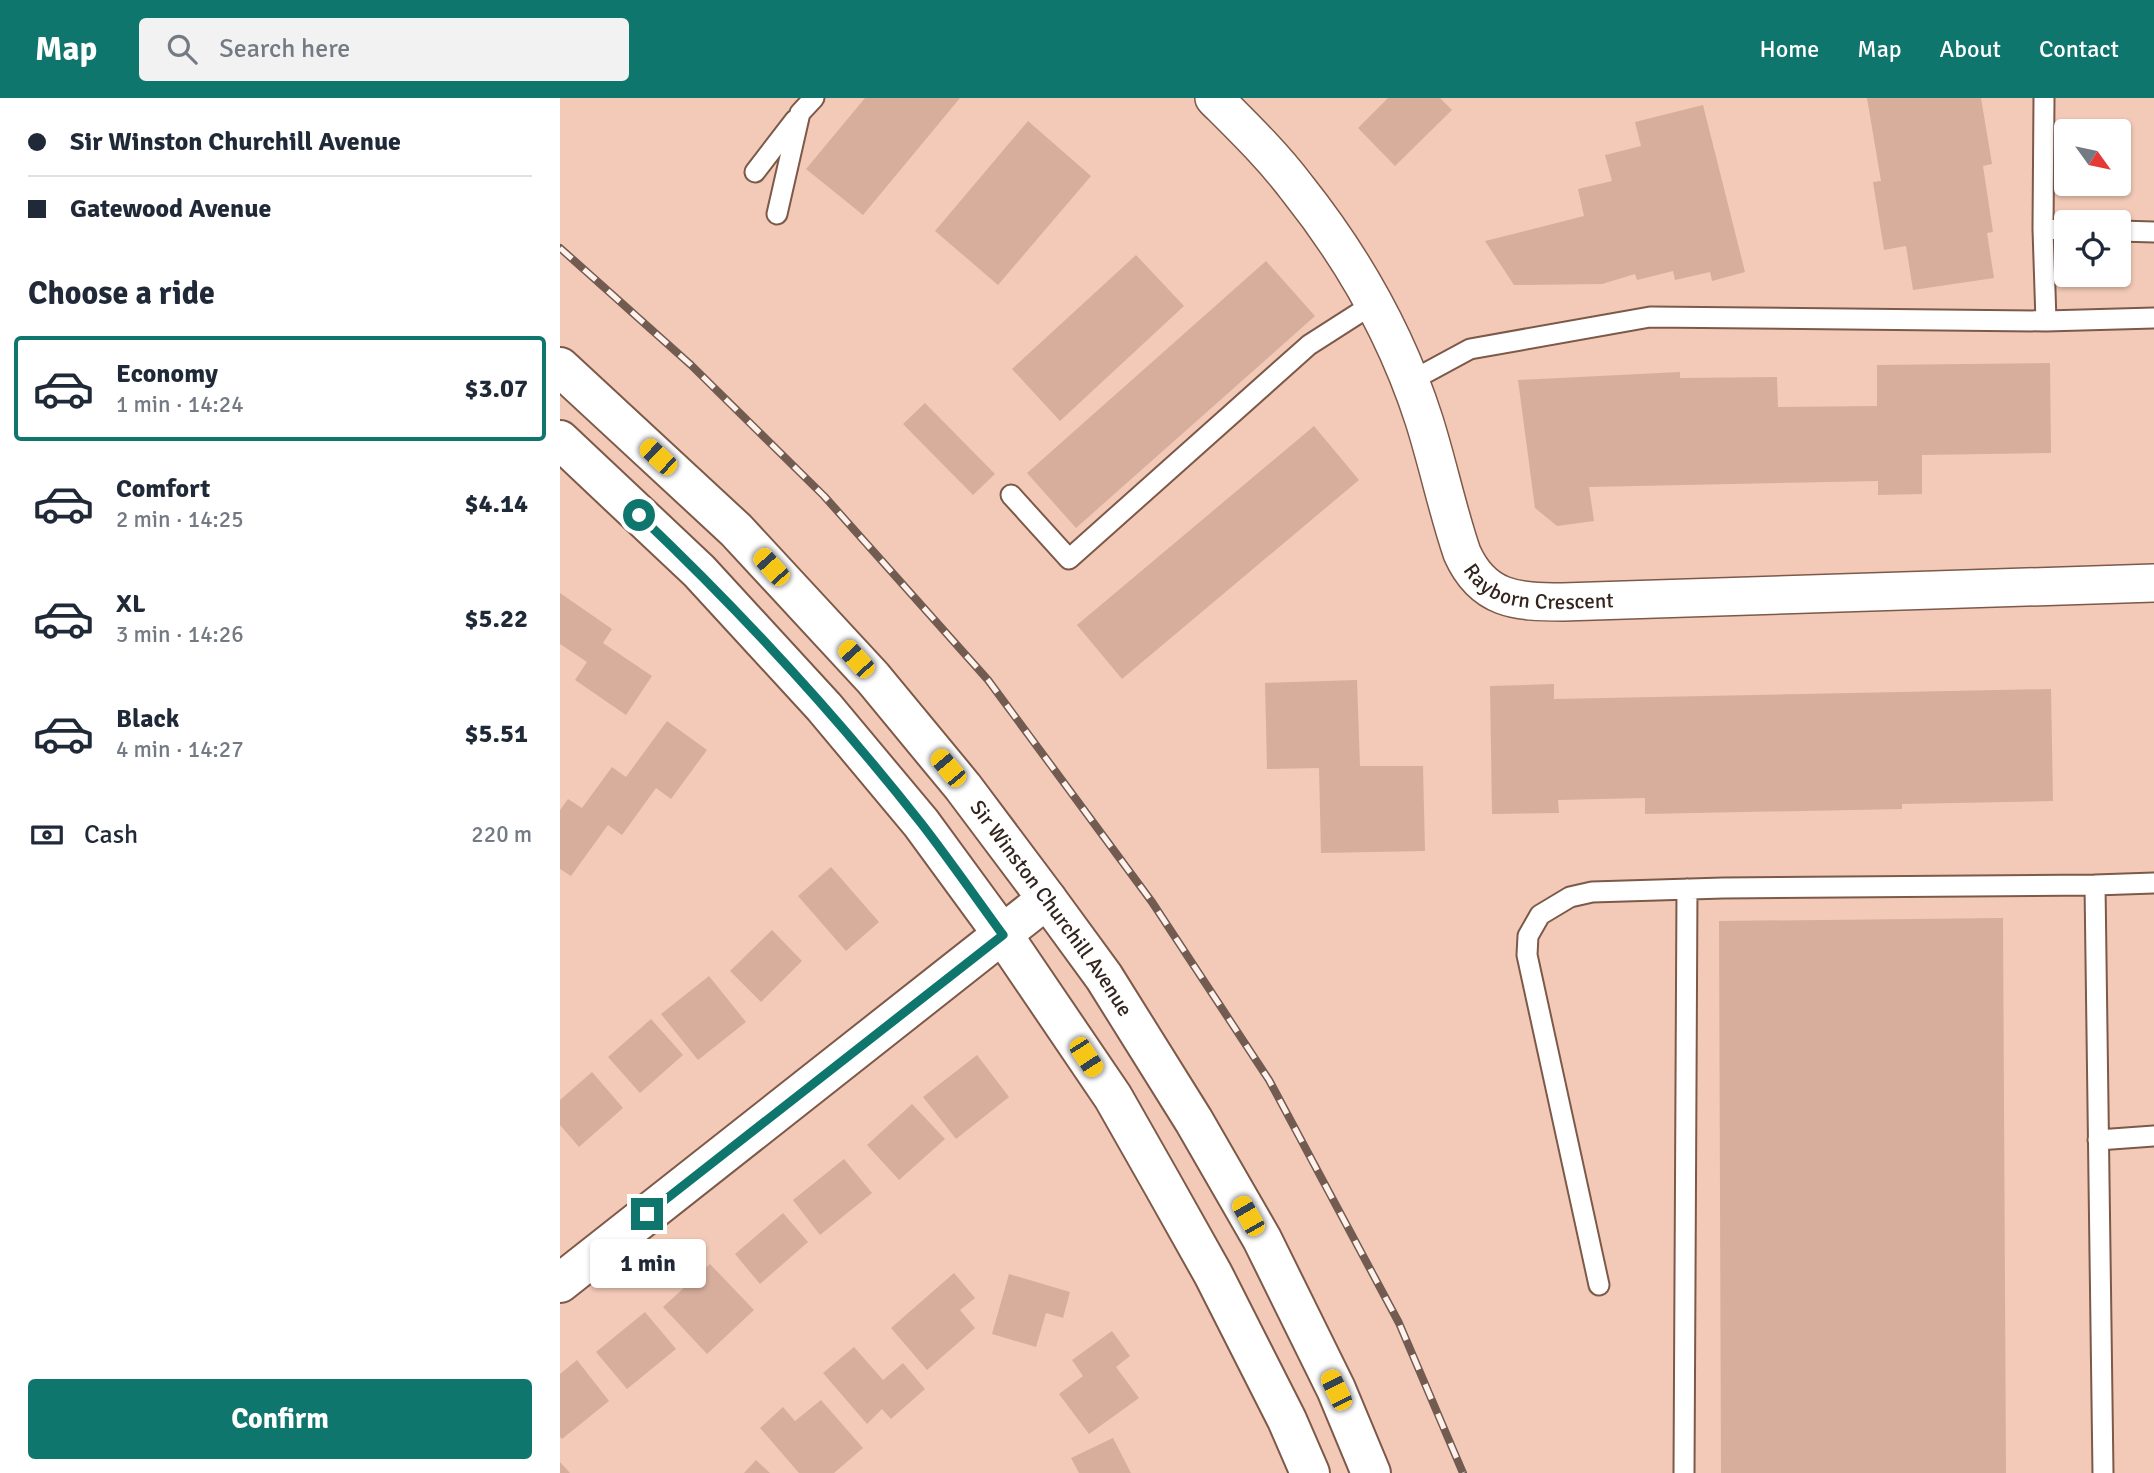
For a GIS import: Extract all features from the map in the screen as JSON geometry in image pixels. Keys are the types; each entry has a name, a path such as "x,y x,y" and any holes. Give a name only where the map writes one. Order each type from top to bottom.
{"main road":[{"name":"Sir Winston Churchill Avenue","path":"560,367 736,530 873,678 963,787 1047,900 1111,988 1194,1121 1262,1239 1336,1390 1371,1473"},
{"path":"560,440 699,571 824,707 921,823 1003,935 1113,1097 1213,1274 1281,1408 1310,1473"},
{"path":"560,1283 1047,900"}],"street":[{"name":"Rayborn Crescent","path":"1214,98 1258,142 1297,187 1361,279 1387,327 1424,419 1453,526 1469,570 1483,585 1500,595 1516,600 1563,602 2154,583"}],"lane":[{"path":"755,172 814,98"},
{"path":"2044,98 2043,229 2046,321"},
{"path":"777,214 800,113"},
{"path":"2043,229 2054,229"},
{"path":"2131,231 2154,232"},
{"path":"1011,495 1069,559 1309,345 1373,304"},
{"path":"1409,382 1470,349 1650,317 2046,321 2154,318"},
{"path":"1599,1285 1527,955 1528,936 1541,915 1570,897 1592,892 2154,883"},
{"path":"2095,885 2103,1473"},
{"path":"1684,1473 1687,889"},
{"path":"2098,1140 2154,1136"}],"building":[{"path":"865,98 960,98 863,215 806,169"},
{"path":"1388,98 1440,98 1452,110 1395,166 1358,128"},
{"path":"1867,98 1981,98 1992,164 1983,166 1993,232 1987,233 1994,278 1913,290 1906,246 1884,250 1873,182 1881,181"},
{"path":"1703,105 1745,272 1712,281 1710,272 1675,280 1673,271 1637,280 1635,274 1602,284 1514,285 1485,241 1584,216 1578,189 1612,181 1605,155 1641,146 1635,122"},
{"path":"1028,121 1091,176 998,285 935,231"},
{"path":"1136,255 1184,306 1060,421 1012,369"},
{"path":"1266,261 1315,316 1076,528 1027,473"},
{"path":"2050,363 2051,453 1922,455 1922,494 1878,495 1878,481 1589,487 1594,521 1557,526 1535,508 1518,380 1680,372 1680,378 1777,377 1778,407 1877,406 1877,365"},
{"path":"925,403 995,474 973,495 903,424"},
{"path":"1314,426 1359,480 1122,679 1077,625"},
{"path":"560,593 612,629 603,643 652,676 626,715 575,680 587,662 560,644"},
{"path":"1357,680 1360,766 1423,766 1425,851 1321,853 1319,768 1267,769 1265,683"},
{"path":"1554,684 1554,699 2051,689 2053,801 1902,804 1902,809 1645,814 1645,798 1558,800 1559,813 1492,814 1490,686"},
{"path":"667,721 707,750 671,799 656,788 622,835 608,825 571,876 560,869 560,810 568,799 582,808 612,767 626,777"},
{"path":"831,867 879,922 846,951 798,896"},
{"path":"2003,918 2006,1473 1721,1473 1719,921"},
{"path":"772,930 802,961 761,1002 730,971"},
{"path":"709,976 746,1022 698,1060 661,1014"},
{"path":"651,1019 683,1055 640,1093 608,1057"},
{"path":"977,1055 1009,1097 956,1139 923,1097"},
{"path":"592,1072 623,1108 579,1147 560,1125 560,1100"},
{"path":"912,1104 945,1139 899,1180 867,1145"},
{"path":"844,1159 872,1193 820,1235 793,1200"},
{"path":"783,1213 808,1242 760,1284 735,1254"},
{"path":"710,1264 754,1310 707,1354 663,1307"},
{"path":"954,1273 975,1298 960,1310 975,1328 927,1370 891,1328"},
{"path":"1009,1274 1070,1292 1063,1318 1046,1313 1036,1347 992,1334"},
{"path":"645,1312 676,1349 627,1389 596,1352"},
{"path":"1112,1331 1130,1356 1116,1367 1139,1398 1089,1434 1059,1394 1083,1376 1072,1360"},
{"path":"854,1347 883,1380 903,1363 925,1389 891,1419 882,1409 867,1424 823,1373"},
{"path":"577,1360 609,1401 562,1439 560,1374"},
{"path":"821,1400 863,1448 834,1473 799,1473 760,1428 783,1407 795,1421"},
{"path":"1113,1438 1131,1473 1079,1473 1071,1458"},
{"path":"756,1460 770,1473 744,1473"},
{"path":"560,1462 570,1473 560,1473"}],"railway":[{"path":"560,248 691,365 824,496 988,680 1152,902 1269,1080 1399,1323 1463,1473"}],"route":[{"path":"639,515 699,571 824,707 921,823 1003,935 647,1214"}]}
